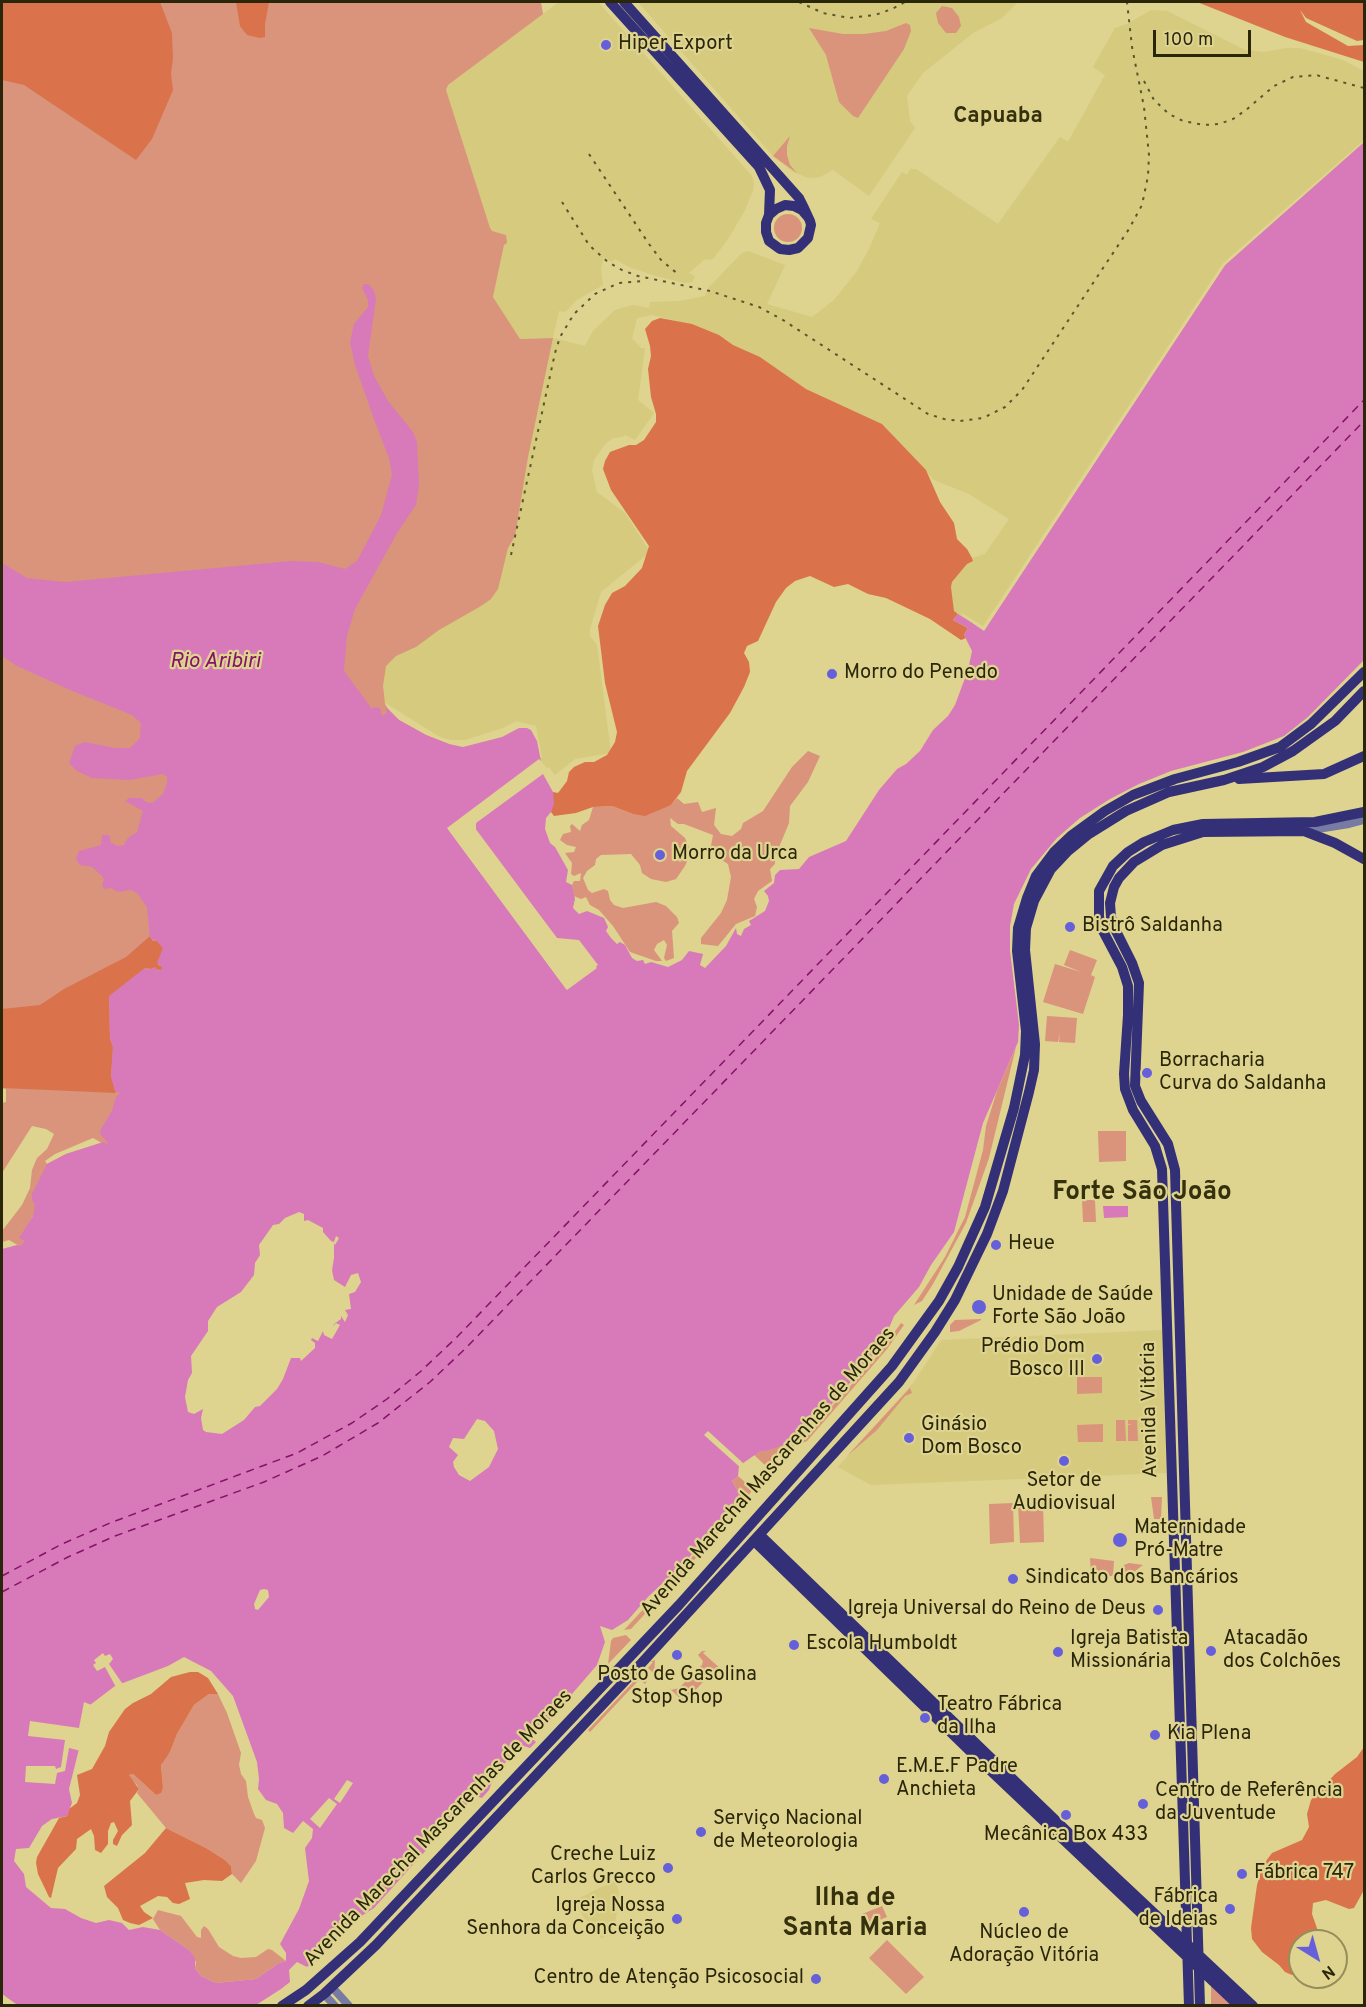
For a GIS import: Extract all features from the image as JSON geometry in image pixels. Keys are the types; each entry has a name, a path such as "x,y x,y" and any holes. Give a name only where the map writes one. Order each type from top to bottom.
{"main road":[{"path":"610,2 759,167 770,190 769,215 765,228 767,237 776,247 785,250 798,248 808,238 811,225 794,191 624,2"},
{"path":"769,215 776,209 789,205 802,210 808,216"},
{"name":"Avenida Marechal Mascarenhas de Moraes","path":"282,2006 306,1990 360,1942 741,1538 892,1366 939,1301 985,1207 1003,1151 1025,1055 1026,1031 1017,951 1018,928 1036,876 1054,852 1072,835 1105,811 1133,795 1175,779 1238,762 1280,747 1311,724 1365,672"},
{"name":"Avenida Marechal Mascarenhas de Moraes","path":"308,2006 376,1945 630,1676 899,1382 935,1332 955,1300 987,1234 1003,1191 1034,1070 1035,1044 1025,950 1026,928 1034,901 1051,869 1089,834 1126,811 1169,792 1224,780 1263,767 1293,751 1335,721 1365,691"},
{"path":"1224,780 1324,774 1365,756"},
{"name":"Avenida Vitória","path":"1189,2006 1162,1169 1155,1146 1133,1110 1125,1089 1128,986 1122,967 1103,931 1099,917 1100,891 1113,866 1128,852 1144,842 1173,830 1203,824 1315,822 1365,812"},
{"path":"1304,831 1335,843 1365,859"},
{"name":"Avenida Vitória","path":"1200,2006 1174,1163 1168,1144 1141,1101 1135,1086 1139,983 1137,973 1111,917 1112,895 1119,878 1134,862 1162,845 1178,839 1203,832 1304,831"},
{"path":"1171,1490 1185,1481"},
{"path":"741,1538 757,1538 1239,2006"},
{"path":"1024,1796 1163,1920 1252,2006"},
{"path":"1163,1920 1175,1921 1185,1915"},
{"path":"328,1990 325,1983 331,1969"}],"street":[{"path":"1304,831 1349,825 1365,820"},
{"path":"328,1990 335,2006"},
{"path":"328,1990 349,2006"}],"shaded area":[{"path":"2,2 541,2 543,14 448,85 446,90 490,228 492,231 506,235 507,243 504,245 493,297 520,339 553,338 528,457 515,536 508,548 498,589 491,599 481,606 439,630 416,647 396,656 386,666 383,686 385,704 388,709 399,720 426,735 449,744 389,955 33,1216 20,1238 24,1241 21,1247 9,1240 2,1242 2,1231 22,1205 30,1188 32,1170 37,1158 47,1149 54,1134 46,1129 32,1126 2,1173 2,1103 6,1102 6,1089 2,1088","holes":["93,1138 102,1143 66,1154 47,1164 45,1161 55,1154"]},
{"path":"2,2 160,2 172,33 173,90 152,139 136,160 24,85 2,80"},
{"path":"236,2 269,2 265,37 247,35 240,26"},
{"path":"559,2 598,2 752,176 753,191 744,212 714,258 705,259 689,273 695,276 692,282 685,283 656,276 629,267 615,259 612,262 604,257 601,268 603,285 577,300 565,312 559,311 553,338 519,339 493,297 506,235 490,231 445,87"},
{"path":"638,2 1018,2 1002,18 973,33 923,73 907,96 910,121 915,128 869,196 833,170 820,177 809,178 793,172 773,156"},
{"path":"1197,2 1364,2 1364,40 1357,41 1306,18 1300,10 1306,22 1348,46 1364,45 1364,62 1285,37"},
{"path":"942,6 952,8 959,17 961,26 956,33 946,33 938,23 936,13"},
{"path":"1151,10 1167,11 1245,50 1264,52 1300,48 1343,60 1364,71 1364,142 1225,265 984,631 954,611 952,582 967,564 973,561 972,558 985,554 1009,519 969,494 934,480 882,424 806,389 760,357 697,326 652,315 637,318 632,338 641,348 645,348 638,400 654,413 635,440 625,435 613,438 605,444 594,460 592,470 597,492 625,513 650,552 601,592 590,629 590,636 597,645 611,753 575,759 555,775 539,759 542,756 536,726 516,721 503,728 465,740 440,737 384,702 375,671 417,639 489,599 496,592 553,338 585,346 593,331 615,310 633,305 649,308 650,302 680,301 705,296 709,287 742,253 748,251 785,265 767,304 812,317 834,300 857,271 880,223 871,219 902,172 907,175 910,169 916,169 998,224 1060,137 1068,142 1105,75 1093,67 1115,28"},
{"path":"906,23 910,25 911,31 904,49 858,118 853,116 839,102 826,55 809,28 843,34 864,34 886,31"},
{"path":"790,136 787,155 790,165 797,173 773,156"},
{"path":"788,214 798,218 802,228 798,238 788,242 778,238 774,228 778,218"},
{"path":"660,318 692,324 719,335 733,345 760,357 806,389 882,424 926,470 940,502 954,523 957,539 967,549 973,561 967,564 952,582 951,587 954,611 958,614 953,620 968,628 964,635 966,638 961,640 930,619 886,598 868,594 848,584 834,587 810,576 795,581 786,588 776,602 758,641 747,646 744,653 749,662 750,672 744,687 730,713 687,771 681,792 671,805 645,816 612,806 593,807 576,813 554,816 551,812 553,792 558,793 567,781 569,772 585,762 594,762 607,755 615,742 617,732 605,683 598,626 612,593 625,586 642,568 649,546 611,490 603,469 610,452 629,445 636,445 644,440 656,422 648,369 651,356 650,346 645,329 652,321"},
{"path":"808,751 820,756 808,782 790,806 789,823 775,857 775,864 770,869 772,881 758,891 754,899 757,907 755,916 736,924 718,946 701,944 701,938 721,913 727,900 731,877 728,864 713,854 711,846 713,835 678,824 670,818 671,826 685,838 691,852 676,879 666,882 651,879 642,873 640,865 631,854 601,855 583,878 588,890 592,893 604,889 608,891 614,905 623,908 656,902 666,906 677,917 679,923 672,931 674,958 666,961 664,958 667,945 664,940 657,944 654,950 662,961 630,952 613,926 599,910 590,905 586,897 581,899 574,896 572,885 574,881 580,881 581,873 574,876 571,874 572,863 565,853 574,852 576,847 560,840 563,834 571,832 572,824 580,831 582,825 589,820 593,807 612,806 633,814 671,805 677,798 684,804 698,802 702,812 716,808 714,825 721,834 732,836 741,829 743,823 763,811 792,767"},
{"path":"150,936 163,948 158,965 162,967 162,970 145,968 109,997 110,1039 113,1047 111,1076 116,1093 2,1088 2,1009 40,1005 64,989 126,957"},
{"path":"1070,950 1097,960 1091,975 1095,977 1083,1014 1043,1002 1055,964 1081,972 1064,965"},
{"path":"1047,1016 1077,1018 1075,1043 1059,1042 1060,1033 1058,1042 1045,1041"},
{"path":"1016,1047 989,1158 966,1223 933,1284 922,1301 914,1305 945,1257 965,1217 983,1150 986,1126 997,1091"},
{"path":"1098,1131 1126,1131 1126,1161 1099,1162"},
{"path":"1082,1200 1095,1200 1096,1222 1083,1222"},
{"path":"981,1319 959,1331 950,1332 950,1325 955,1320"},
{"path":"901,1323 904,1325 887,1349 807,1441 786,1448 767,1467 753,1454 803,1438 875,1359"},
{"path":"1163,1330 1166,1473 871,1485 838,1467 914,1382 941,1340"},
{"path":"1077,1377 1102,1377 1102,1393 1077,1394"},
{"path":"910,1388 912,1393 905,1396 877,1430 847,1456"},
{"path":"1116,1420 1125,1420 1126,1441 1116,1441"},
{"path":"1128,1420 1137,1420 1138,1441 1128,1441 1128,1425 1132,1425 1128,1424"},
{"path":"1103,1424 1103,1442 1078,1442 1077,1425"},
{"path":"738,1476 753,1489 741,1506 737,1504 739,1493 732,1481"},
{"path":"1151,1497 1162,1497 1161,1519 1154,1519"},
{"path":"1043,1502 1044,1542 1020,1543 1018,1503"},
{"path":"1013,1503 1014,1542 990,1544 989,1504"},
{"path":"732,1514 734,1516 631,1629 624,1630"},
{"path":"1090,1558 1114,1561 1113,1576 1091,1576"},
{"path":"1129,1563 1143,1565 1126,1578 1124,1565"},
{"path":"626,1635 631,1640 608,1664 611,1641 613,1638"},
{"path":"702,1651 706,1651 703,1653 721,1669 710,1681 705,1680 684,1702 671,1690 679,1688 702,1665 703,1661 698,1655"},
{"path":"655,1660 654,1674 648,1668 653,1662 650,1662"},
{"path":"198,1672 208,1678 218,1694 209,1694 194,1705 177,1734 170,1752 161,1765 163,1787 161,1793 156,1795 133,1774 129,1775 139,1789 130,1801 132,1825 122,1835 117,1846 113,1844 113,1840 118,1831 114,1822 111,1823 108,1831 108,1844 101,1853 95,1850 91,1829 77,1839 76,1849 58,1868 51,1898 49,1897 38,1874 37,1857 59,1818 67,1816 69,1809 77,1803 80,1795 77,1775 92,1769 105,1746 109,1732 125,1709 151,1694 171,1677"},
{"path":"637,1678 647,1681 645,1684 638,1681 590,1732 588,1730"},
{"path":"209,1694 218,1694 227,1713 241,1753 239,1765 246,1781 248,1797 256,1818 262,1820 265,1828 256,1861 241,1883 232,1874 231,1866 225,1860 166,1828 137,1793 139,1789 137,1785 129,1777 133,1774 156,1795 163,1787 161,1765 163,1759 170,1752 177,1734 194,1705"},
{"path":"1364,1747 1364,1890 1354,1908 1349,1909 1326,1900 1313,1903 1312,1914 1317,1929 1288,1929 1288,1973 1262,1952 1252,1939 1251,1928 1257,1885 1263,1865 1272,1853 1302,1840 1309,1827 1307,1814 1311,1800 1335,1774 1357,1757"},
{"path":"166,1828 225,1860 231,1866 232,1874 222,1881 204,1880 185,1883 190,1899 179,1904 173,1903 167,1897 158,1896 140,1906 153,1918 139,1925 130,1923 123,1920 118,1908 107,1897 104,1886 145,1853"},
{"path":"615,1882 619,1891 616,1919 613,1929 602,1939 592,1929 573,1901"},
{"path":"882,1906 887,1917 867,1925 862,1914"},
{"path":"158,1910 181,1916 197,1937 201,1938 201,1930 204,1926 219,1947 233,1956 256,1957 268,1949 286,1961 279,1963 256,1979 216,1983 201,1976 195,1968 196,1962 189,1950 160,1930 153,1919"},
{"path":"887,1940 924,1977 906,1994 869,1958"},
{"path":"1211,1984 1235,2006 1211,2006"}],"water":[{"name":"Rio Aribiri","path":"1364,142 1364,660 1308,717 1284,736 1243,752 1171,771 1110,799 1080,818 1057,838 1031,869 1014,904 1010,926 1010,951 1019,1025 1018,1042 983,1123 954,1232 919,1287 894,1316 882,1345 803,1438 759,1452 739,1466 738,1476 732,1481 739,1493 737,1504 628,1620 612,1630 600,1626 605,1642 597,1665 547,1723 531,1737 536,1742 530,1748 521,1745 495,1774 489,1790 482,1798 473,1795 374,1908 360,1917 307,1967 297,1962 289,1970 290,1982 256,2005 19,2006 2,1994 2,1249 21,1246 24,1241 19,1238 33,1216 35,1204 32,1194 47,1164 66,1154 103,1142 108,1143 100,1134 101,1129 120,1093 115,1091 111,1076 113,1047 110,1039 109,996 145,968 148,970 155,967 158,971 161,970 162,967 157,963 163,948 157,941 150,938 147,907 137,893 131,890 118,892 111,888 105,889 102,886 104,879 102,876 92,867 80,865 76,859 79,851 101,845 102,835 109,835 111,843 118,846 124,845 128,838 137,832 143,811 125,801 129,798 142,798 152,803 163,794 167,777 163,774 130,780 92,778 77,771 69,763 75,746 85,742 115,748 130,748 140,738 141,723 132,715 17,666 2,656 2,563 27,578 65,582 291,561 318,562 345,569 357,561 381,515 392,475 389,458 355,365 350,342 354,324 368,307 368,300 362,288 364,284 368,284 374,290 376,299 368,356 374,376 388,401 413,432 417,442 419,485 416,505 397,533 355,609 347,636 344,671 372,709 380,708 382,716 387,713 386,707 399,720 426,735 449,744 463,747 502,737 519,728 531,730 537,741 541,761 448,829 567,990 597,968 579,945 558,940 476,832 476,823 543,774 553,792 554,804 546,818 545,829 550,843 555,847 568,870 566,882 572,885 575,899 573,908 579,914 587,911 604,918 608,927 606,931 611,938 617,944 620,942 625,945 632,958 637,961 643,960 645,964 651,962 668,967 682,960 689,951 703,954 700,965 705,968 726,946 736,928 737,934 741,936 744,929 751,925 749,921 765,911 769,901 764,891 774,883 775,875 780,870 799,869 809,857 846,841 879,790 897,769 920,751 933,730 948,716 955,705 968,670 972,651 964,635 968,628 953,620 958,614 984,630 1225,265","holes":["299,1212 304,1214 304,1221 308,1220 323,1228 323,1232 331,1241 334,1242 336,1236 339,1238 335,1245 334,1243 332,1270 334,1280 345,1287 351,1275 358,1273 361,1282 355,1292 349,1294 351,1309 345,1310 348,1315 345,1322 341,1316 341,1319 334,1324 333,1326 336,1323 340,1325 332,1339 324,1335 323,1331 318,1341 312,1338 315,1348 301,1361 300,1358 291,1358 277,1389 260,1406 255,1407 244,1420 222,1434 206,1432 203,1430 201,1418 203,1409 194,1414 188,1412 185,1397 188,1380 192,1373 191,1356 208,1331 208,1321 217,1307 241,1292 254,1275 255,1263 260,1255 259,1245 273,1225 279,1224 285,1218","477,1419 485,1421 494,1431 498,1449 489,1467 470,1481 459,1475 454,1467 453,1462 458,1455 449,1447 453,1438 464,1439","260,1590 268,1590 269,1597 258,1610 255,1609 254,1604","184,1657 211,1671 233,1696 257,1762 258,1789 266,1800 277,1804 283,1813 284,1828 293,1833 303,1821 313,1829 312,1838 305,1848 309,1881 299,1909 280,1944 286,1953 286,1961 279,1963 256,1979 216,1983 201,1976 195,1968 195,1958 189,1950 160,1930 143,1927 129,1930 122,1923 109,1920 96,1923 65,1909 51,1908 26,1887 24,1874 14,1861 16,1849 29,1848 42,1826 52,1819 67,1816 72,1803 69,1789 90,1705 115,1686 168,1666"]},
{"path":"1103,1206 1128,1206 1128,1217 1104,1218"}],"pier":[{"path":"1364,140 1225,265 984,631 961,615 962,613 983,626 1223,263"},
{"path":"539,759 543,763 452,830 568,986 593,968 578,947 556,943 473,832 474,821 543,771 477,820 475,828 557,938 579,940 598,965 566,989 447,828"},
{"path":"708,1431 742,1462 744,1465 742,1469 704,1435"},
{"path":"103,1653 105,1656 110,1654 113,1659 109,1664 124,1686 117,1689 105,1667 97,1671 93,1665 96,1663 94,1660"},
{"path":"84,1702 94,1706 81,1751 69,1748 65,1771 57,1773 55,1784 25,1782 26,1766 55,1766 56,1769 61,1767 65,1740 28,1736 30,1721 79,1728"},
{"path":"347,1780 353,1783 340,1803 334,1799"},
{"path":"329,1798 337,1804 320,1828 310,1819"}],"ferry route":[{"path":"2,1576 62,1544 110,1523 297,1453 352,1423 420,1372 456,1338 1364,400"},
{"path":"2,1592 68,1557 115,1536 264,1482 322,1456 378,1423 430,1382 466,1348 1364,421"}],"railway":[{"path":"799,2 823,13 849,18 875,15 905,2"},
{"path":"562,202 589,245 608,262 622,270 638,276 710,291 759,307 783,320 928,414 960,421 983,418 1005,407 1022,390 1129,229 1142,205 1148,176 1149,155 1144,107 1132,47 1127,2"},
{"path":"1144,81 1154,100 1169,114 1183,121 1204,125 1219,124 1233,119 1274,86 1293,77 1316,75 1364,88"},
{"path":"589,154 649,244 661,260 679,275"},
{"path":"511,555 560,337 574,314 595,294 619,283 643,281"}],"place":[{"name":"Hiper Export","path":"606,45"},
{"name":"Morro do Penedo","path":"832,674"},
{"name":"Morro da Urca","path":"660,855"},
{"name":"Bistrô Saldanha","path":"1070,927"},
{"name":"Borracharia Curva do Saldanha","path":"1147,1073"},
{"name":"Heue","path":"996,1245"},
{"name":"Unidade de Saúde Forte São João","path":"979,1307"},
{"name":"Prédio Dom Bosco III","path":"1097,1359"},
{"name":"Ginásio Dom Bosco","path":"909,1438"},
{"name":"Setor de Audiovisual","path":"1064,1461"},
{"name":"Maternidade Pró-Matre","path":"1120,1540"},
{"name":"Sindicato dos Bancários","path":"1013,1579"},
{"name":"Igreja Universal do Reino de Deus","path":"1158,1610"},
{"name":"Escola Humboldt","path":"794,1645"},
{"name":"Atacadão dos Colchões","path":"1211,1651"},
{"name":"Igreja Batista Missionária","path":"1058,1652"},
{"name":"Posto de Gasolina Stop Shop","path":"677,1655"},
{"name":"Teatro Fábrica da Ilha","path":"925,1718"},
{"name":"Kia Plena","path":"1155,1735"},
{"name":"E.M.E.F Padre Anchieta","path":"884,1779"},
{"name":"Centro de Referência da Juventude","path":"1143,1804"},
{"name":"Mecânica Box 433","path":"1066,1815"},
{"name":"Serviço Nacional de Meteorologia","path":"701,1832"},
{"name":"Creche Luiz Carlos Grecco","path":"668,1868"},
{"name":"Fábrica 747","path":"1242,1874"},
{"name":"Fábrica de Ideias","path":"1230,1909"},
{"name":"Núcleo de Adoração Vitória","path":"1024,1912"},
{"name":"Igreja Nossa Senhora da Conceição","path":"677,1919"},
{"name":"Centro de Atenção Psicosocial","path":"816,1979"}],"district":[{"name":"Capuaba","path":"998,118"},
{"name":"Forte São João","path":"1142,1194"},
{"name":"Ilha de Santa Maria","path":"855,1915"}]}
